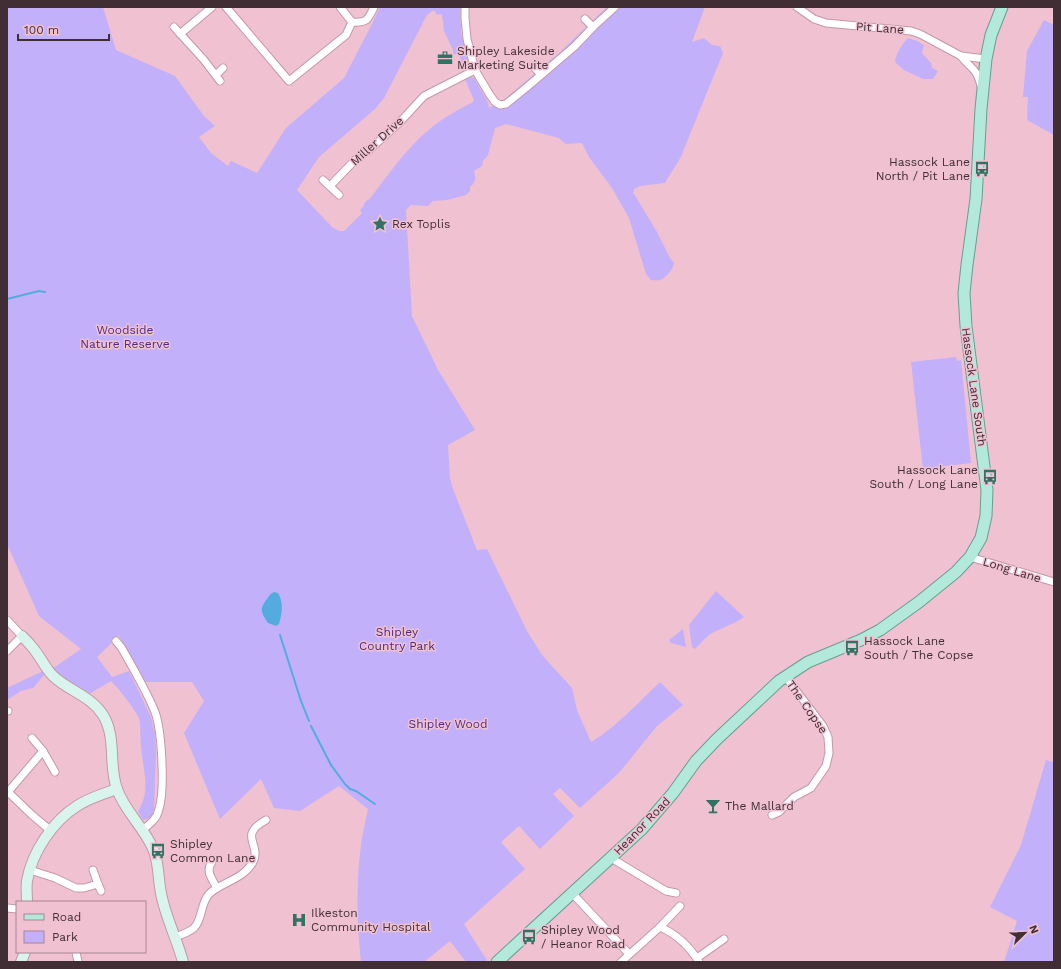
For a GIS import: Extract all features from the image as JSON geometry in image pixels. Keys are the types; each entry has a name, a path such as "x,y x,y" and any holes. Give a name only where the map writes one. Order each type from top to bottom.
{"main road":[{"name":"Hassock Lane South","path":"782,679 808,662 861,640 882,629 946,581 970,557 981,538 985,524 987,505 985,470 968,342 964,299 975,209 982,93 986,59 991,35 1002,7"},
{"name":"Heanor Road","path":"497,962 642,829 657,813 696,761 717,739 782,679"}],"street":[{"path":"180,34 212,7"},
{"path":"226,7 289,82 346,35 352,22"},
{"path":"340,7 352,22"},
{"path":"352,22 362,22 368,19 374,7"},
{"path":"465,7 467,39 475,70 490,95 500,104 509,102 575,46 615,7"},
{"name":"Pit Lane","path":"797,7 814,19 823,22 914,32 961,56 986,59"},
{"path":"585,19 593,27"},
{"path":"174,27 218,78 223,68"},
{"name":"Pit Lane","path":"961,56 965,62 976,71 982,93"},
{"path":"533,66 540,75"},
{"name":"Miller Drive","path":"330,186 354,160 369,150 403,119 424,96 475,70"},
{"path":"419,90 424,96"},
{"path":"323,180 339,195"},
{"name":"Long Lane","path":"970,557 1054,582"},
{"path":"7,620 30,644 52,675 91,701 104,717 112,737 112,769 117,789 125,807 142,830 155,852 159,870 161,893 184,962"},
{"path":"7,650 22,636"},
{"path":"116,641 121,647 151,703 160,733 162,770 160,809 155,820 142,830"},
{"name":"The Copse","path":"772,815 782,809 794,797 811,788 828,760 829,750 825,738 826,731 820,721 782,679"},
{"path":"32,738 43,751 55,772"},
{"path":"43,751 8,791 32,815 51,831"},
{"path":"27,901 27,883 30,870 38,851 51,831 65,815 77,806 117,789"},
{"path":"782,809 788,814"},
{"path":"175,937 191,930 199,922 204,900 210,893 238,877 252,862 254,853 252,825 266,820"},
{"path":"611,858 666,891 676,893"},
{"path":"212,862 208,870 217,888"},
{"path":"30,870 55,878 76,888 84,888 98,884"},
{"path":"93,870 101,891"},
{"path":"572,893 629,954"},
{"path":"621,962 660,927 680,906"},
{"path":"660,927 667,930 680,941 698,960 724,939"}],"green space":[{"path":"7,7 103,7 116,50 175,76 204,116 215,126 199,137 211,153 228,166 231,161 257,173 286,128 344,78 380,7 460,7 461,32 469,65 468,68 465,70 459,55 453,55 453,50 444,31 442,14 437,15 434,10 427,15 384,98 375,109 319,157 297,190 332,227 339,231 344,231 362,213 360,210 364,206 363,205 368,199 369,200 413,144 441,120 473,102 474,100 465,79 471,77 474,78 488,102 489,108 506,98 558,54 607,7 705,7 692,42 704,38 712,45 720,46 723,53 682,154 665,183 640,186 634,189 633,192 674,263 671,270 662,279 651,280 646,274 629,218 612,188 589,157 582,143 566,144 559,138 506,124 495,128 488,155 483,161 482,166 474,171 474,182 470,187 470,191 466,195 447,200 433,201 428,206 411,205 406,210 412,316 438,370 475,430 448,445 450,478 453,489 477,550 487,549 527,631 542,655 572,688 577,710 591,742 609,730 660,682 683,705 657,726 619,773 580,808 560,788 553,794 574,816 540,849 519,826 501,842 525,869 464,924 488,962 466,962 450,941 424,962 361,962 358,922 358,881 361,843 368,809 339,786 300,811 274,808 261,779 220,819 184,733 204,701 192,682 145,682 119,636 97,657 112,677 129,671 151,717 155,733 156,752 154,809 151,818 143,820 138,811 145,795 145,779 140,721 137,714 111,681 89,694 61,677 52,669 81,649 39,616 7,544"},
{"path":"1044,20 1054,25 1054,135 1027,120 1028,97 1023,97 1027,51"},
{"path":"908,38 924,45 922,53 931,63 932,68 938,71 933,79 923,79 904,70 895,62 896,56"},
{"path":"956,357 957,361 961,360 971,463 923,469 911,362"},
{"path":"716,591 744,617 709,635 695,649 692,647 689,625"},
{"path":"683,629 686,647 671,643 669,640"},
{"path":"43,671 45,674 33,688 21,691 7,700 7,688"},
{"path":"1046,760 1054,762 1054,962 1004,962 1017,921 990,907 1021,845"}],"water":[{"path":"274,592 278,593 282,605 279,624 276,626 268,623 262,611 264,602"}],"waterway":[{"path":"7,299 39,291 45,292"},
{"path":"280,635 309,721"},
{"path":"311,726 331,765 345,784 350,789 356,791 375,804"}],"place":[{"name":"Shipley Lakeside Marketing Suite","path":"445,58"},
{"name":"Hassock Lane North / Pit Lane","path":"982,169"},
{"name":"Rex Toplis","path":"380,224"},
{"name":"Hassock Lane South / Long Lane","path":"990,477"},
{"name":"Hassock Lane South / The Copse","path":"852,648"},
{"name":"The Mallard","path":"713,806"},
{"name":"Shipley Common Lane","path":"158,851"},
{"name":"Ilkeston Community Hospital","path":"299,920"},
{"name":"Shipley Wood / Heanor Road","path":"529,937"}],"park label":[{"name":"Woodside Nature Reserve","path":"125,337"},
{"name":"Shipley Country Park","path":"397,639"},
{"name":"Shipley Wood","path":"448,724"}]}
